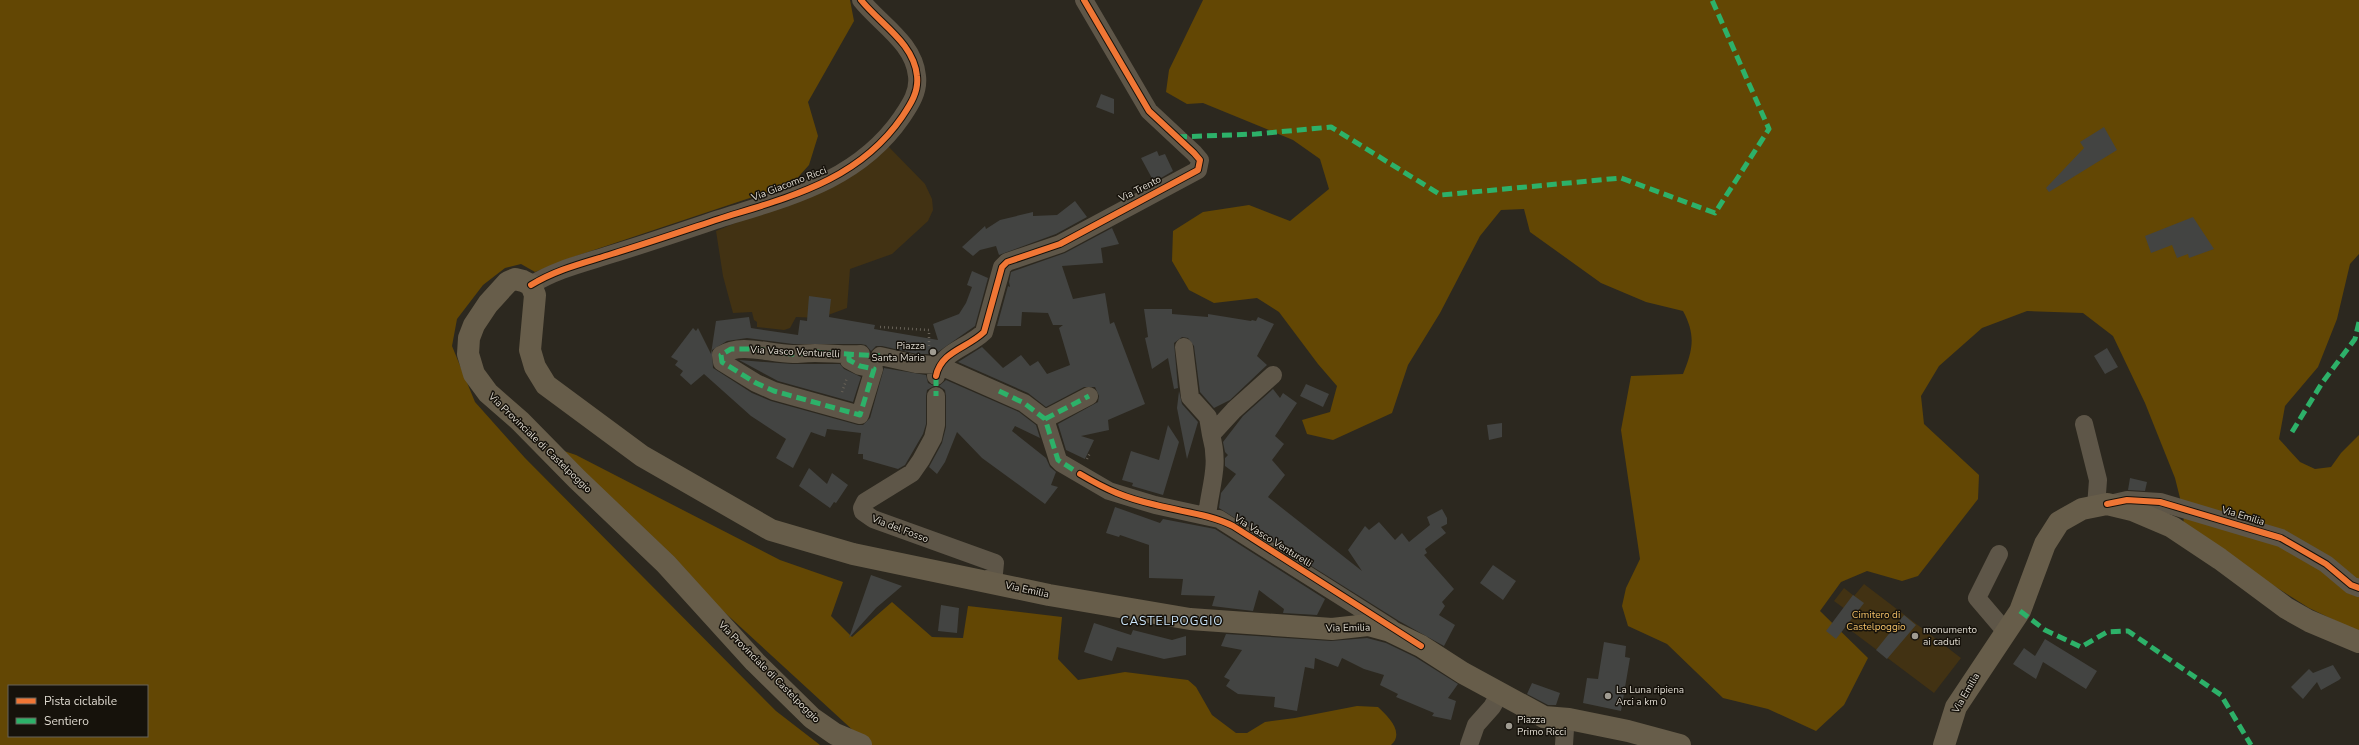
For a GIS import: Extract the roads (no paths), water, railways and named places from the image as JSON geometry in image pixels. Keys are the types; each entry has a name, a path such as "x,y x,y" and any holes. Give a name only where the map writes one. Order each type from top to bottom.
{"main road":[{"name":"Via Provinciale di Castelpoggio","path":"531,285 515,279 508,282 474,325 469,338 468,354 474,374 488,394 520,421 577,479 666,564 755,662 812,718 835,734 861,745"},
{"path":"531,285 535,295 530,350 539,373 546,385 642,456 771,530 853,554 993,583"},
{"name":"Via Emilia","path":"1944,745 1956,707 2020,611 2045,544 2059,522 2082,509 2102,506 2132,510 2172,527 2220,559 2286,608 2309,621 2359,642"},
{"name":"Via Emilia","path":"993,583 1049,595 1190,619 1332,629 1368,625 1390,631 1421,646 1463,673 1544,717 1569,719 1680,745"}],"street":[{"name":"Via Giacomo Ricci","path":"531,285 566,267 786,198 839,176 870,155 893,129 914,98 918,76 911,55 889,27 861,0"},
{"name":"Via Trento","path":"941,366 979,338 984,332 1002,267 1007,262 1060,244 1198,170 1200,160 1148,111 1084,0"},
{"path":"1184,347 1190,397 1208,417 1211,435 1216,451 1216,468 1207,516"},
{"name":"Via Vasco Venturelli","path":"731,349 755,349 792,354 813,352 855,355 849,360 860,366 874,369 860,415 835,409 774,391 756,383 722,362 721,355 731,349"},
{"path":"880,356 916,364 941,366 1024,403 1045,419 1089,396"},
{"path":"1211,435 1234,410 1273,375"},
{"name":"Via del Fosso","path":"936,396 936,425 933,438 922,460 912,473 865,502 862,508 863,512 873,519 995,563 993,583"},
{"name":"Via Vasco Venturelli","path":"1045,419 1058,460 1080,474 1109,491 1155,505 1207,516 1233,526 1421,646"},
{"path":"2084,424 2098,480 2102,506"},
{"name":"Via Emilia","path":"2102,506 2127,500 2160,502 2281,538 2326,564 2351,585 2359,588"},
{"path":"1999,554 1976,598 2006,632"},
{"path":"1469,745 1476,725 1492,707 1500,693"},
{"path":"1564,745 1565,729 1569,719"}],"place":[{"name":"Piazza Santa Maria","path":"933,352"},
{"name":"monumento ai caduti","path":"1915,636"},
{"name":"La Luna ripiena Arci a km 0","path":"1608,696"},
{"name":"Piazza Primo Ricci","path":"1509,726"}],"district":[{"name":"CASTELPOGGIO","path":"1172,621"}],"park label":[{"name":"Cimitero di Castelpoggio","path":"1876,620"}]}
